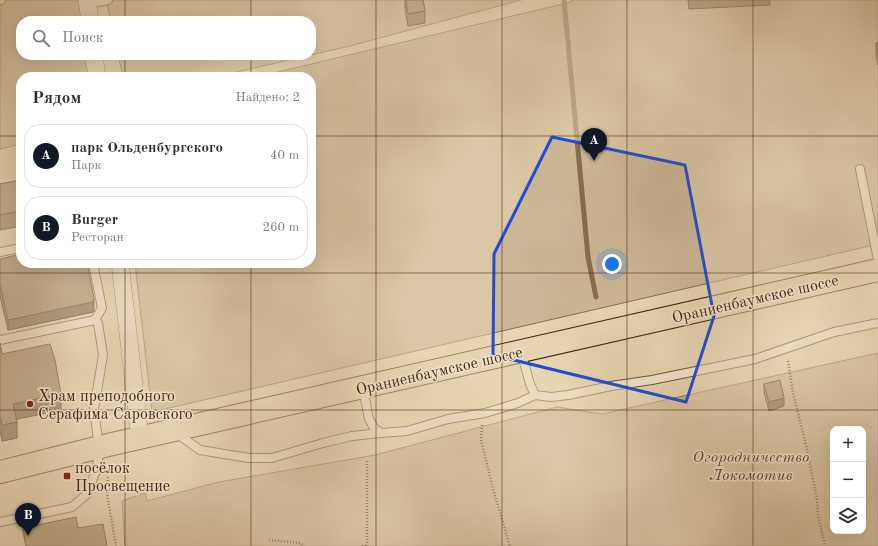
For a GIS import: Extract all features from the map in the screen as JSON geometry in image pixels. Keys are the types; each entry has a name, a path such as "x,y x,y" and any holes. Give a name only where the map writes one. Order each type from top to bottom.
{"main road":[{"name":"Ораниенбаумское шоссе","path":"0,472 172,430 878,270"}],"street":[{"path":"95,60 96,72"},
{"path":"121,268 140,438"}],"lane":[{"path":"88,8 108,0"},
{"path":"860,170 878,260"},
{"path":"0,252 16,249"},
{"path":"94,268 102,308 96,320"},
{"path":"0,340 96,320"},
{"path":"0,522 72,507 87,494 97,468 99,448 94,409 103,355 98,323 96,320"},
{"path":"172,430 200,450 249,458 272,458 352,436 407,431 448,419 485,413 518,403 535,395 551,397 568,395 755,359 834,332 878,323"},
{"path":"521,351 530,384 535,395"},
{"path":"363,387 369,419 374,428 381,433"}],"path":[{"path":"786,348 793,393 806,445 825,546"},
{"path":"485,413 482,423 481,440 510,546"},
{"path":"362,546 367,546 367,461"},
{"path":"108,473 107,494 116,546"},
{"path":"269,540 300,543 304,546"}],"highlighted area":[{"path":"552,137 685,165 714,316 686,402 493,355 494,254"}],"green space":[{"path":"0,0 79,0 81,16 16,16 16,60 87,60 88,72 16,72 16,145 0,149"},
{"path":"106,0 521,0 316,54 316,16 110,16"},
{"path":"571,0 878,0 878,244 152,412 136,268 316,268 316,72 278,72 571,2"},
{"path":"119,60 289,60 237,72 122,72"},
{"name":"Огородничество Локомотив","path":"878,353 878,546 125,546 122,501 145,493 147,501 219,482 375,455 557,407 602,414"}],"building":[{"path":"406,0 423,0 425,11 408,14"},
{"path":"16,181 16,212 0,215 0,184"},
{"path":"16,255 16,268 88,268 94,299 93,302 8,320 0,285 0,259"},
{"name":"Храм преподобного Серафима Саровского","path":"0,343 2,354 50,344 55,360 61,394 13,404 17,422 2,425 0,416"},
{"path":"780,380 784,398 769,402 764,384"},
{"path":"76,517 78,528 103,524 107,546 26,546 23,528"}],"waterway":[{"path":"564,0 588,257 596,297"}],"place":[{"name":"парк Ольденбургского","path":"594,161"},
{"name":"Храм преподобного Серафима Саровского","path":"30,404"},
{"name":"посёлок Просвещение","path":"67,476"},
{"name":"Burger","path":"28,536"}]}
